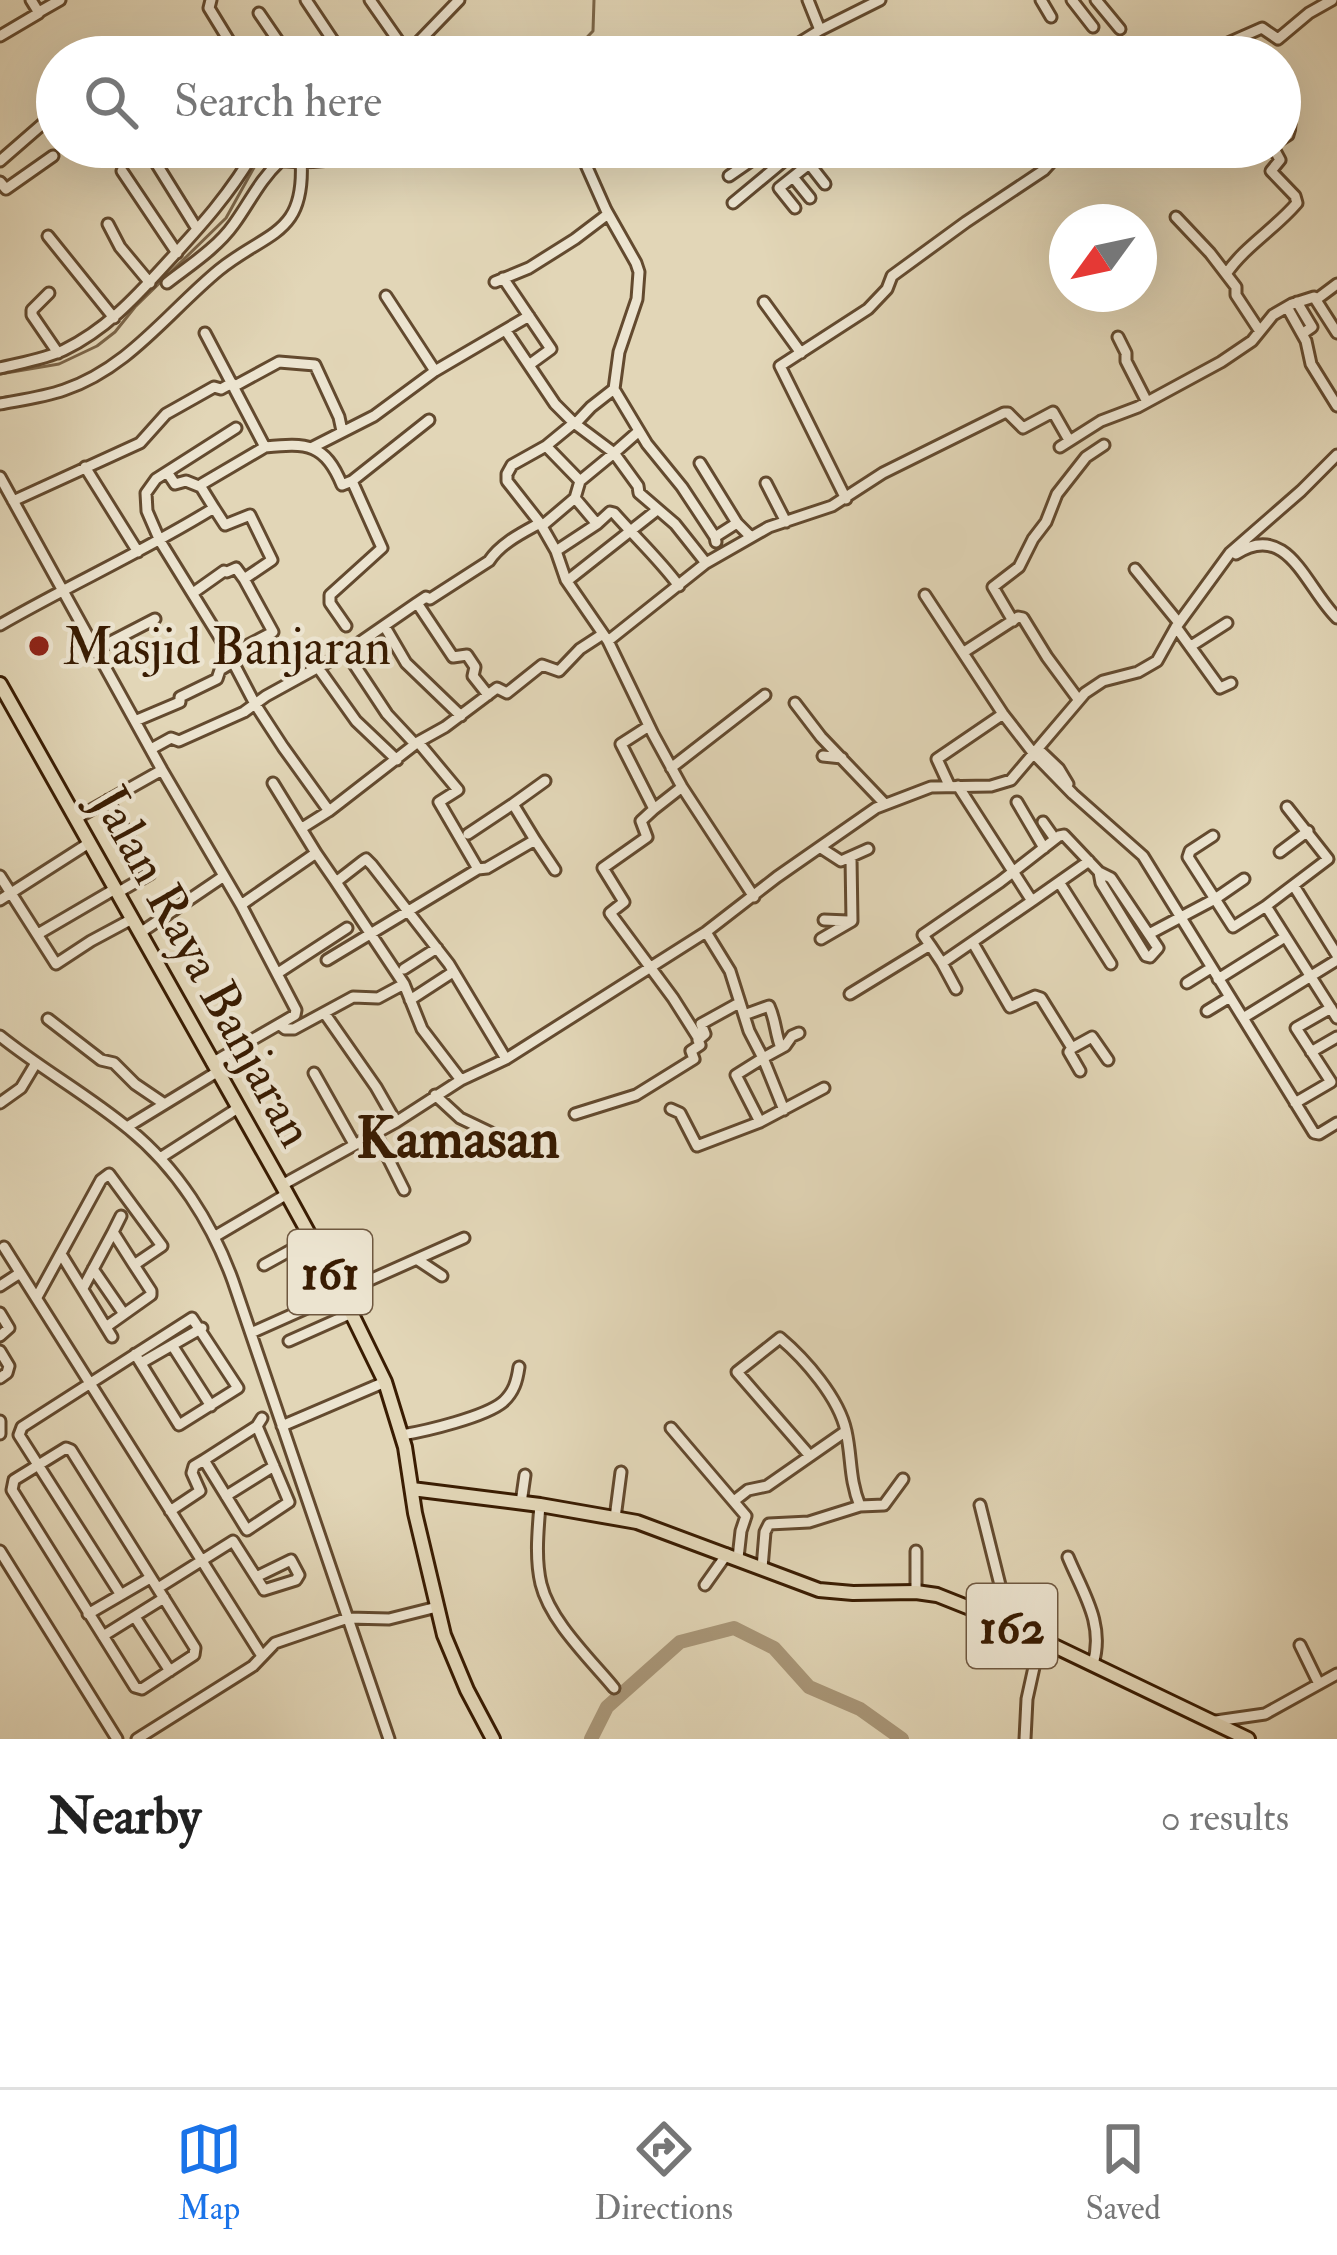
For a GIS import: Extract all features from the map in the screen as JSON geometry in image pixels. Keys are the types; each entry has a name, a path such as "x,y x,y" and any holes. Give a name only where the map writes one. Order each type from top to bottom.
{"main road":[{"name":"Jalan Raya Banjaran","path":"0,684 352,1313 385,1382 412,1489"},
{"name":"162","path":"412,1489 648,1525 819,1590 916,1592 948,1599 1215,1721 1226,1734 1247,1739"},
{"name":"161","path":"412,1489 443,1635 493,1739"}],"street":[{"path":"31,0 39,12"},
{"path":"0,36 60,0"},
{"path":"211,0 208,8 226,36"},
{"path":"306,0 330,36"},
{"path":"370,0 394,36"},
{"path":"424,36 459,0"},
{"path":"810,36 865,3 880,0"},
{"path":"1041,0 1051,17"},
{"path":"1072,0 1093,27"},
{"path":"1096,0 1120,29"},
{"path":"1280,36 1306,9 1332,0"},
{"path":"812,2 820,30"},
{"path":"259,13 275,36"},
{"path":"1242,36 1264,27 1274,36"},
{"path":"0,160 36,129"},
{"path":"0,182 6,190 36,168"},
{"path":"158,168 197,230"},
{"path":"0,368 58,353 114,318 177,253 244,168"},
{"path":"167,283 218,243 270,168"},
{"path":"0,404 66,390 128,355 221,268 287,222 299,202 302,168"},
{"path":"587,168 639,272 614,389 715,537 719,553"},
{"path":"729,176 741,168"},
{"path":"733,203 774,168"},
{"path":"795,208 779,188 804,168"},
{"path":"812,168 825,184"},
{"path":"846,499 780,366 868,309 887,289 892,276 1046,168"},
{"path":"1226,274 1236,258 1297,203 1271,171 1273,168"},
{"path":"122,171 177,253"},
{"path":"793,176 810,198"},
{"path":"529,365 550,349 499,280 529,268 608,214"},
{"path":"1176,217 1236,286 1237,298 1259,330"},
{"path":"108,224 150,283"},
{"path":"48,236 114,318"},
{"path":"1316,299 1337,284"},
{"path":"49,293 32,315 58,353"},
{"path":"386,296 435,371"},
{"path":"302,828 498,688 507,693 542,665 559,671 580,650 606,638 719,553 846,499 883,473 1004,413 1023,428 1053,412 1065,444 1244,347 1274,315 1292,304 1316,299 1337,333"},
{"path":"764,302 801,353"},
{"path":"1292,304 1314,370 1337,406"},
{"path":"313,447 392,405 435,371 529,316"},
{"path":"506,331 555,404 614,453 639,493 675,524 706,562"},
{"path":"205,333 265,447"},
{"path":"1118,338 1147,402"},
{"path":"8,500 140,443 166,414 214,387 232,385 278,362 314,365 342,431"},
{"path":"614,389 546,446 512,465 507,481 541,525 567,581 606,638 671,768 754,897"},
{"path":"201,487 265,447 291,445 313,447 331,460 342,485 429,421"},
{"path":"236,428 156,479 146,493 147,511 255,704 329,811"},
{"path":"151,749 170,738 179,741 229,720 451,585 575,498 580,481 639,431"},
{"path":"1013,621 993,587 1018,567 1057,494 1086,457 1104,445"},
{"path":"546,446 580,481"},
{"path":"214,1238 354,1144 461,1080 506,1059 706,932 885,804 931,787 991,786 1017,776 1042,758 1078,699 1103,681 1138,672 1157,661 1184,635 1227,558 1337,455"},
{"path":"700,463 737,523 751,536"},
{"path":"86,467 138,552"},
{"path":"167,472 176,484 201,487 224,525 249,514 272,561 244,579"},
{"path":"0,477 8,500 98,649 297,1012 283,1027 124,1125"},
{"path":"346,626 329,595 382,548 352,481"},
{"path":"766,484 786,522"},
{"path":"575,498 597,524"},
{"path":"0,625 214,508"},
{"path":"567,581 658,510"},
{"path":"556,551 613,512 658,557 679,586"},
{"path":"715,537 737,523"},
{"path":"1227,558 1261,543 1280,548 1337,618"},
{"path":"135,721 180,702 180,697 217,679 231,659 273,632 236,568 193,593"},
{"path":"1136,569 1220,688 1231,683"},
{"path":"925,595 1004,714 1073,794 1139,851 1317,1135 1337,1123"},
{"path":"417,603 453,657 467,655 475,667 472,676 488,695"},
{"path":"964,652 1023,618 1078,699"},
{"path":"98,649 155,620"},
{"path":"1184,635 1227,622"},
{"path":"385,627 406,663 461,716"},
{"path":"346,652 389,716 458,790 439,802 478,869"},
{"path":"319,669 356,721 397,760"},
{"path":"671,768 765,694"},
{"path":"794,703 885,804"},
{"path":"1004,714 937,759 1032,901"},
{"path":"649,726 621,744 654,809"},
{"path":"823,756 842,758"},
{"path":"76,819 162,770"},
{"path":"469,834 545,781"},
{"path":"273,783 404,984 422,1029 461,1080"},
{"path":"575,1114 647,1090 694,1059 691,1052 700,1046 675,1001 611,916 624,902 603,868 647,837 641,821 682,787"},
{"path":"38,934 150,874 108,800"},
{"path":"1017,802 1044,848"},
{"path":"513,804 555,870"},
{"path":"1233,927 1328,860 1287,807"},
{"path":"1043,822 1055,839"},
{"path":"1280,852 1308,831"},
{"path":"956,989 923,935 1064,835 1099,872 1111,878 1158,950 1148,957 1101,883 1099,872"},
{"path":"1213,836 1188,856 1241,940"},
{"path":"327,961 535,840"},
{"path":"0,900 89,843"},
{"path":"821,848 841,861 868,849"},
{"path":"241,905 316,853"},
{"path":"851,858 852,921"},
{"path":"336,882 367,860 437,949 506,1059"},
{"path":"942,963 1089,861"},
{"path":"0,876 56,964 132,920"},
{"path":"140,933 224,876"},
{"path":"1149,934 1244,879"},
{"path":"1059,882 1111,964"},
{"path":"1243,1018 1337,958 1294,886"},
{"path":"1266,907 1334,1013 1296,1028 1334,1080 1295,1103"},
{"path":"824,920 852,921"},
{"path":"821,939 852,921"},
{"path":"276,970 347,928"},
{"path":"706,932 732,976 749,1031 784,1110"},
{"path":"1218,979 1285,938"},
{"path":"974,943 1010,1007 1041,998 1072,1048"},
{"path":"850,994 930,945"},
{"path":"404,969 437,949"},
{"path":"1186,983 1211,968"},
{"path":"410,1000 453,972"},
{"path":"283,1027 294,1029 353,997 378,998 404,984"},
{"path":"1207,1011 1230,997"},
{"path":"699,1039 705,1034 700,1024 740,1003"},
{"path":"744,1016 769,1006 781,1048"},
{"path":"325,1014 396,1122"},
{"path":"48,1018 160,1101"},
{"path":"760,1122 736,1076 799,1033"},
{"path":"0,1036 124,1125 160,1158 190,1195 214,1238 228,1266 389,1739"},
{"path":"1311,1052 1337,1036"},
{"path":"1080,1071 1069,1052 1093,1037 1108,1060"},
{"path":"0,1103 21,1088 36,1063"},
{"path":"314,1073 354,1144"},
{"path":"671,1109 680,1113 698,1146 760,1122 824,1088"},
{"path":"435,1095 460,1118 506,1139"},
{"path":"160,1158 238,1108"},
{"path":"375,1132 404,1190"},
{"path":"33,1292 61,1254 101,1180 110,1174 162,1243 134,1265"},
{"path":"83,1288 121,1216"},
{"path":"61,1254 109,1332 152,1293 113,1232"},
{"path":"250,1333 464,1238"},
{"path":"264,1264 311,1239"},
{"path":"4,1247 262,1656"},
{"path":"418,1260 442,1276"},
{"path":"94,1268 124,1314"},
{"path":"0,1286 20,1273"},
{"path":"0,1312 9,1328 0,1336"},
{"path":"290,1341 352,1313"},
{"path":"190,1318 202,1328 238,1386 177,1424 138,1358 190,1318"},
{"path":"121,1595 19,1430 92,1382 202,1328"},
{"path":"810,1456 737,1372 778,1339 808,1365 834,1404 846,1431 850,1476 859,1504"},
{"path":"172,1345 211,1406"},
{"path":"0,1351 10,1366 0,1378"},
{"path":"402,1435 497,1407 517,1383 519,1367"},
{"path":"282,1426 385,1382"},
{"path":"0,1420 0,1434"},
{"path":"88,1614 121,1595 157,1588 289,1502 260,1422 192,1469 200,1491 170,1511"},
{"path":"671,1428 746,1516 741,1531 746,1559"},
{"path":"734,1502 748,1490 767,1486 846,1431"},
{"path":"66,1448 71,1450 157,1588 195,1648 194,1655 139,1689 12,1490 14,1480 66,1448"},
{"path":"204,1460 247,1530"},
{"path":"226,1496 274,1466"},
{"path":"615,1517 620,1472"},
{"path":"521,1503 525,1475"},
{"path":"705,1585 746,1559 769,1524 809,1522 859,1504 886,1504 903,1479"},
{"path":"540,1505 544,1592 567,1631 614,1688"},
{"path":"980,1505 1001,1588 1000,1620"},
{"path":"233,1541 256,1577"},
{"path":"0,1551 117,1739"},
{"path":"916,1551 916,1592"},
{"path":"1068,1557 1096,1621 1094,1664"},
{"path":"103,1636 135,1617 157,1588"},
{"path":"136,1739 253,1666 275,1643 348,1618 388,1619 436,1607"},
{"path":"135,1617 170,1671"},
{"path":"1025,1739 1040,1640"},
{"path":"1300,1645 1319,1684"},
{"path":"1215,1721 1265,1714 1337,1674"}],"waterway":[{"path":"588,36 593,31 594,0"},
{"path":"0,374 59,364 115,332 226,218 254,168"},
{"path":"591,1739 607,1707 680,1642 734,1628 774,1648 809,1687 860,1709 902,1739"}],"place":[{"name":"Masjid Banjaran","path":"39,646"}],"district":[{"name":"Kamasan","path":"458,1137"}]}
